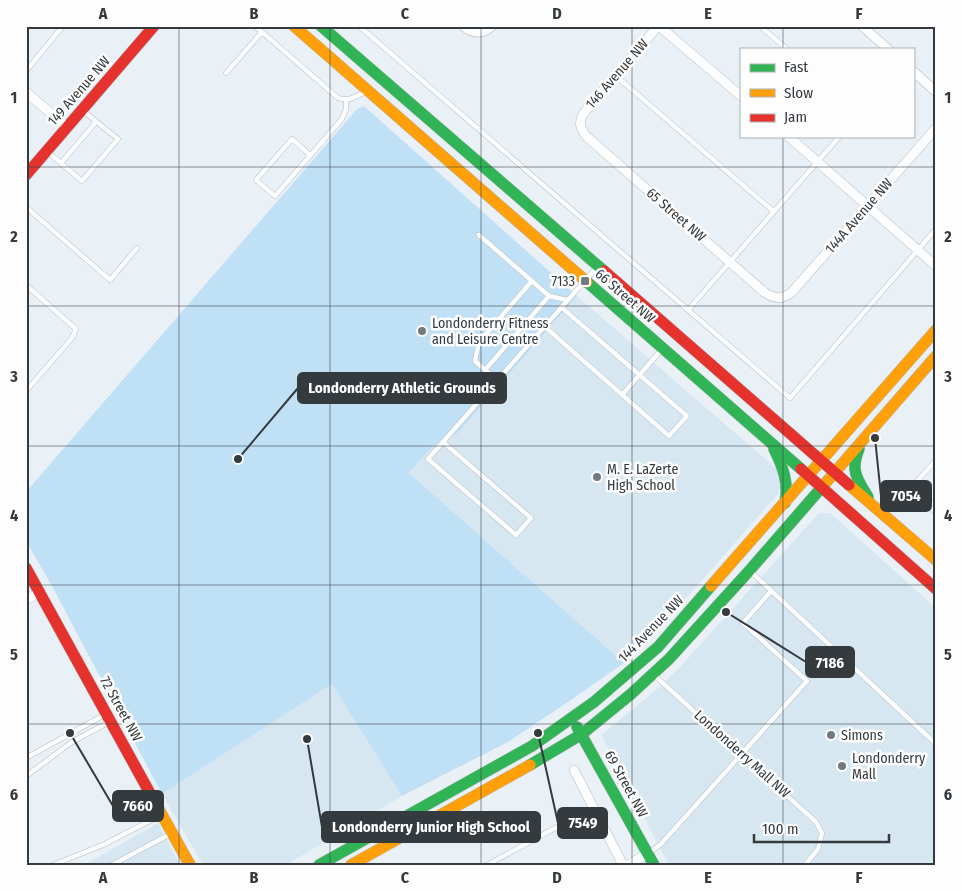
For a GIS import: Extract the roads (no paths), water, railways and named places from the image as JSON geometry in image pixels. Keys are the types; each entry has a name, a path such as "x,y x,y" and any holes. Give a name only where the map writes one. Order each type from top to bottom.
{"street":[{"name":"149 Avenue NW","path":"26,175 154,26"},
{"name":"66 Street NW","path":"294,26 771,442 936,589"},
{"name":"66 Street NW","path":"321,26 935,559"},
{"path":"464,26 470,31 479,33 492,26"},
{"path":"659,26 740,95"},
{"name":"146 Avenue NW","path":"580,124 583,114 659,26"},
{"path":"862,26 887,48"},
{"path":"914,72 936,92"},
{"path":"26,92 68,128"},
{"name":"65 Street NW","path":"580,124 588,138 764,292 778,299"},
{"name":"144A Avenue NW","path":"778,299 792,292 936,128"},
{"path":"790,138 936,266"},
{"name":"144 Avenue NW","path":"320,864 532,746 620,682 658,647 936,330"},
{"path":"351,865 543,758 582,734 614,709 669,659 936,356"},
{"path":"864,439 854,459 854,470 874,508"},
{"path":"771,442 786,478 785,502"},
{"path":"912,488 936,510"},
{"name":"72 Street NW","path":"26,568 190,865"},
{"path":"26,600 40,592"},
{"name":"69 Street NW","path":"572,718 654,865"},
{"path":"574,770 623,865"},
{"path":"628,865 647,854"}],"lane":[{"path":"26,71 63,26"},
{"path":"255,26 333,95 346,100 368,91"},
{"path":"359,26 790,398 936,229"},
{"path":"760,26 786,48"},
{"path":"226,74 262,32"},
{"path":"616,76 773,212"},
{"path":"310,155 292,139 256,180 275,196 342,119 346,108 346,100"},
{"path":"47,151 82,181 118,140 82,110"},
{"path":"61,163 96,122"},
{"path":"688,310 838,138"},
{"path":"26,207 110,280 137,248"},
{"path":"479,235 550,296 568,300"},
{"path":"443,442 531,518 516,535 428,459 598,266"},
{"path":"497,380 475,361 479,342 532,281"},
{"path":"26,285 76,329 72,338 26,391"},
{"path":"485,370 550,296"},
{"path":"544,326 669,436 686,416 561,307"},
{"path":"622,394 663,348"},
{"path":"912,488 936,460"},
{"path":"749,570 936,744"},
{"path":"647,854 661,844 807,681 743,623 771,591"},
{"name":"Londonderry Mall NW","path":"653,674 816,822 822,833 818,849 805,865"},
{"path":"26,758 109,717"},
{"path":"26,776 109,717"},
{"path":"488,865 592,808"},
{"path":"53,865 105,844 162,814"},
{"path":"112,865 172,832"}],"place":[{"name":"7133","path":"585,281"},
{"name":"Londonderry Fitness and Leisure Centre","path":"422,331"},
{"name":"7054","path":"875,438"},
{"name":"Londonderry Athletic Grounds","path":"238,459"},
{"name":"M. E. LaZerte High School","path":"597,477"},
{"name":"7186","path":"726,612"},
{"name":"7660","path":"70,733"},
{"name":"7549","path":"538,733"},
{"name":"Simons","path":"831,735"},
{"name":"Londonderry Junior High School","path":"307,739"},
{"name":"Londonderry Mall","path":"842,766"}]}
